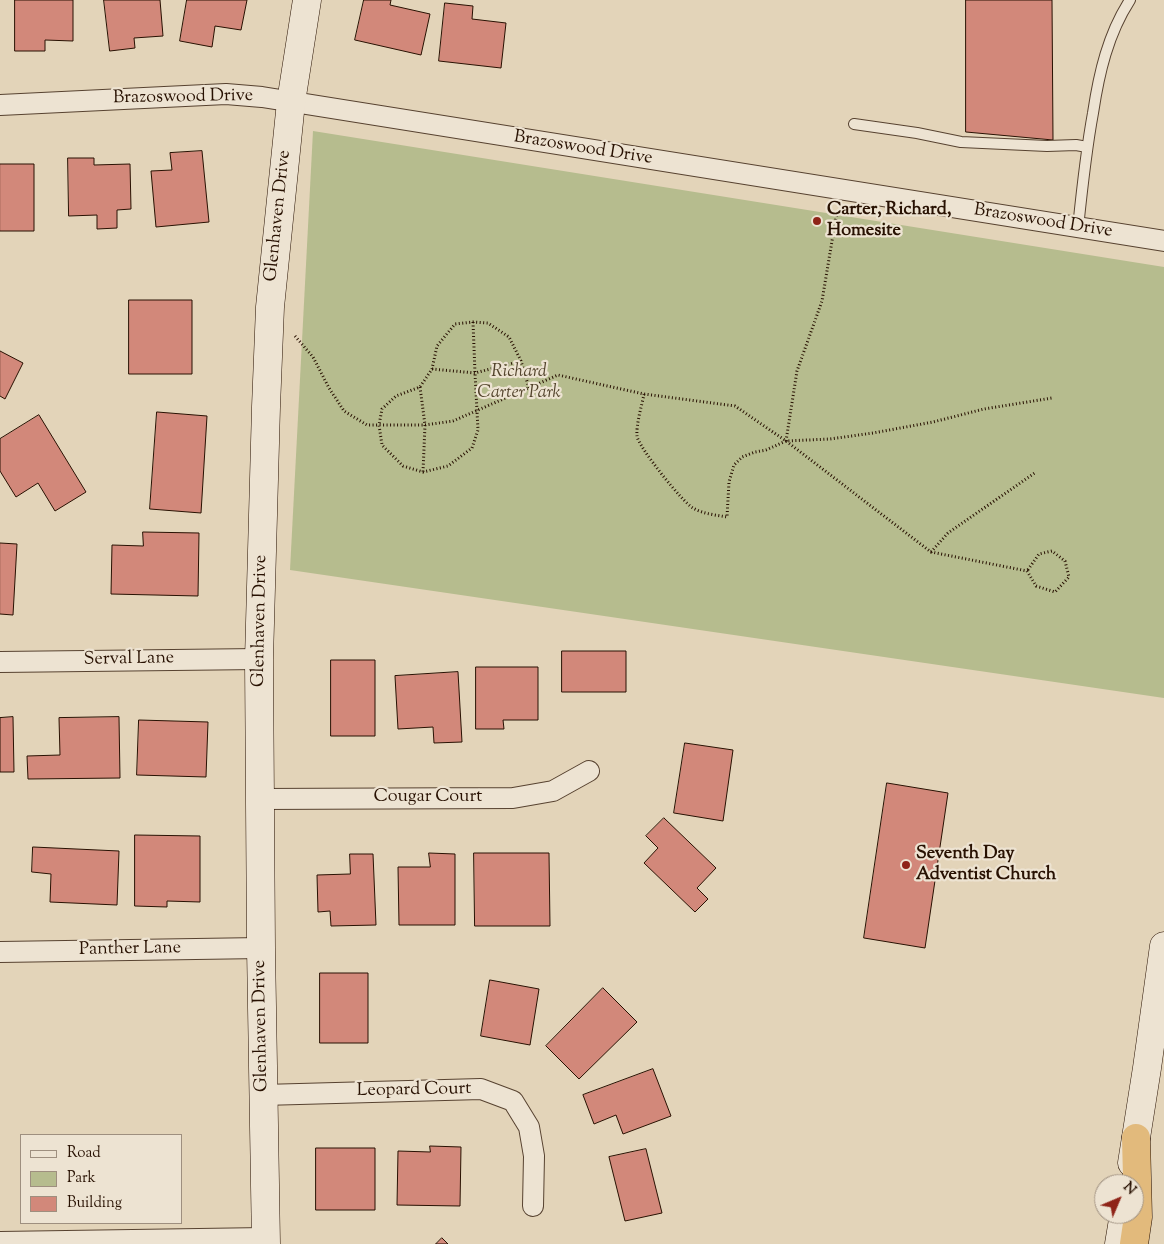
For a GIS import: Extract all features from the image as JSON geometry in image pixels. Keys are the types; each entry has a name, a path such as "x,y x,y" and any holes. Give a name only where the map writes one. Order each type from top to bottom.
{"highway":[{"path":"1134,1244 1138,1217 1136,1138"}],"street":[{"name":"Glenhaven Drive","path":"266,1241 259,658 270,307 291,102 307,0"},
{"name":"Brazoswood Drive","path":"0,105 226,94 262,97 1164,241"},
{"name":"Serval Lane","path":"0,662 259,658"},
{"name":"Cougar Court","path":"260,799 512,798 553,791 589,771"},
{"path":"1130,1174 1164,946"},
{"name":"Panther Lane","path":"0,952 261,948"},
{"name":"Leopard Court","path":"263,1095 481,1089 514,1101 529,1127 534,1156 533,1206"},
{"path":"1119,1244 1122,1224"},
{"path":"0,1242 266,1241"}],"lane":[{"path":"1078,228 1087,147 1101,69 1108,43 1123,10 1130,0"},
{"path":"854,124 917,132 961,142 1047,146 1076,145 1087,147"}],"path":[{"path":"786,441 797,371 822,301 835,223 844,190"},
{"path":"473,322 478,430 472,448 448,466 423,472 403,466 382,445 379,425 382,410 396,396 420,387 432,369 437,346 455,324 473,322 488,322 509,338 521,361 529,388"},
{"path":"294,336 312,357 344,411 367,425 425,425 453,421 558,375 644,394 735,406 786,441 931,552 1027,570"},
{"path":"432,369 475,373 521,361"},
{"path":"420,387 425,425 423,472"},
{"path":"644,394 637,438 642,447 682,500 693,508 706,513 727,517 728,482 734,465 742,456 766,450 786,441 830,439 873,433 933,422 984,409 1052,398"},
{"path":"931,552 948,533 1036,472"},
{"path":"1052,551 1065,561 1069,577 1055,592 1036,586 1027,570 1039,554 1052,551"}],"green space":[{"name":"Richard Carter Park","path":"313,131 1164,267 1164,698 290,570"}],"building":[{"path":"15,0 73,0 73,41 45,40 45,51 15,51"},
{"path":"104,0 160,0 163,36 134,38 135,48 110,51"},
{"path":"187,0 247,0 241,30 215,26 212,47 180,41"},
{"path":"364,0 391,0 390,5 430,14 421,55 355,40"},
{"path":"966,0 1052,0 1053,140 966,132"},
{"path":"445,3 473,6 472,19 506,23 501,68 439,61"},
{"path":"202,151 209,222 156,227 151,171 172,170 170,153"},
{"path":"68,158 94,158 94,165 130,164 131,209 117,210 117,228 97,229 97,215 69,216"},
{"path":"0,164 34,164 34,231 0,231"},
{"path":"129,300 192,300 192,374 129,374"},
{"path":"0,351 23,363 5,399 0,396"},
{"path":"157,412 207,416 201,513 150,509"},
{"path":"39,415 86,492 55,511 38,483 16,497 0,471 0,439"},
{"path":"143,532 199,533 198,596 111,594 112,545 143,546"},
{"path":"0,543 17,544 13,615 0,614"},
{"path":"562,651 626,651 626,692 562,692"},
{"path":"331,660 375,660 375,736 331,736"},
{"path":"476,667 538,667 538,720 503,720 504,729 476,729"},
{"path":"458,672 462,742 434,743 433,727 398,729 395,676"},
{"path":"13,717 14,772 0,772 0,718"},
{"path":"119,717 120,778 28,779 27,756 60,755 59,718"},
{"path":"139,720 208,722 206,777 137,775"},
{"path":"685,743 733,750 723,821 674,813"},
{"name":"Seventh Day Adventist Church","path":"887,783 948,793 925,948 864,938"},
{"path":"664,818 716,868 697,888 708,899 695,912 644,863 658,848 646,836"},
{"path":"135,835 200,836 200,902 167,901 167,907 135,906"},
{"path":"33,847 119,851 117,905 50,902 51,874 32,872"},
{"path":"429,853 455,854 455,925 399,925 398,867 430,867"},
{"path":"474,853 549,853 550,926 475,926"},
{"path":"350,854 373,854 376,925 331,926 330,911 318,912 317,875 350,874"},
{"path":"320,973 368,973 368,1043 320,1043"},
{"path":"490,980 539,989 530,1045 481,1036"},
{"path":"603,988 637,1022 579,1079 546,1046"},
{"path":"653,1069 671,1116 623,1134 616,1115 594,1124 583,1095"},
{"path":"430,1146 461,1147 460,1206 397,1205 398,1151 430,1152"},
{"path":"316,1148 375,1148 375,1210 316,1210"},
{"path":"646,1149 662,1213 625,1221 609,1157"},
{"path":"442,1238 448,1244 436,1244"}],"place":[{"name":"Carter, Richard, Homesite","path":"817,221"},
{"name":"Seventh Day Adventist Church","path":"906,865"}]}
